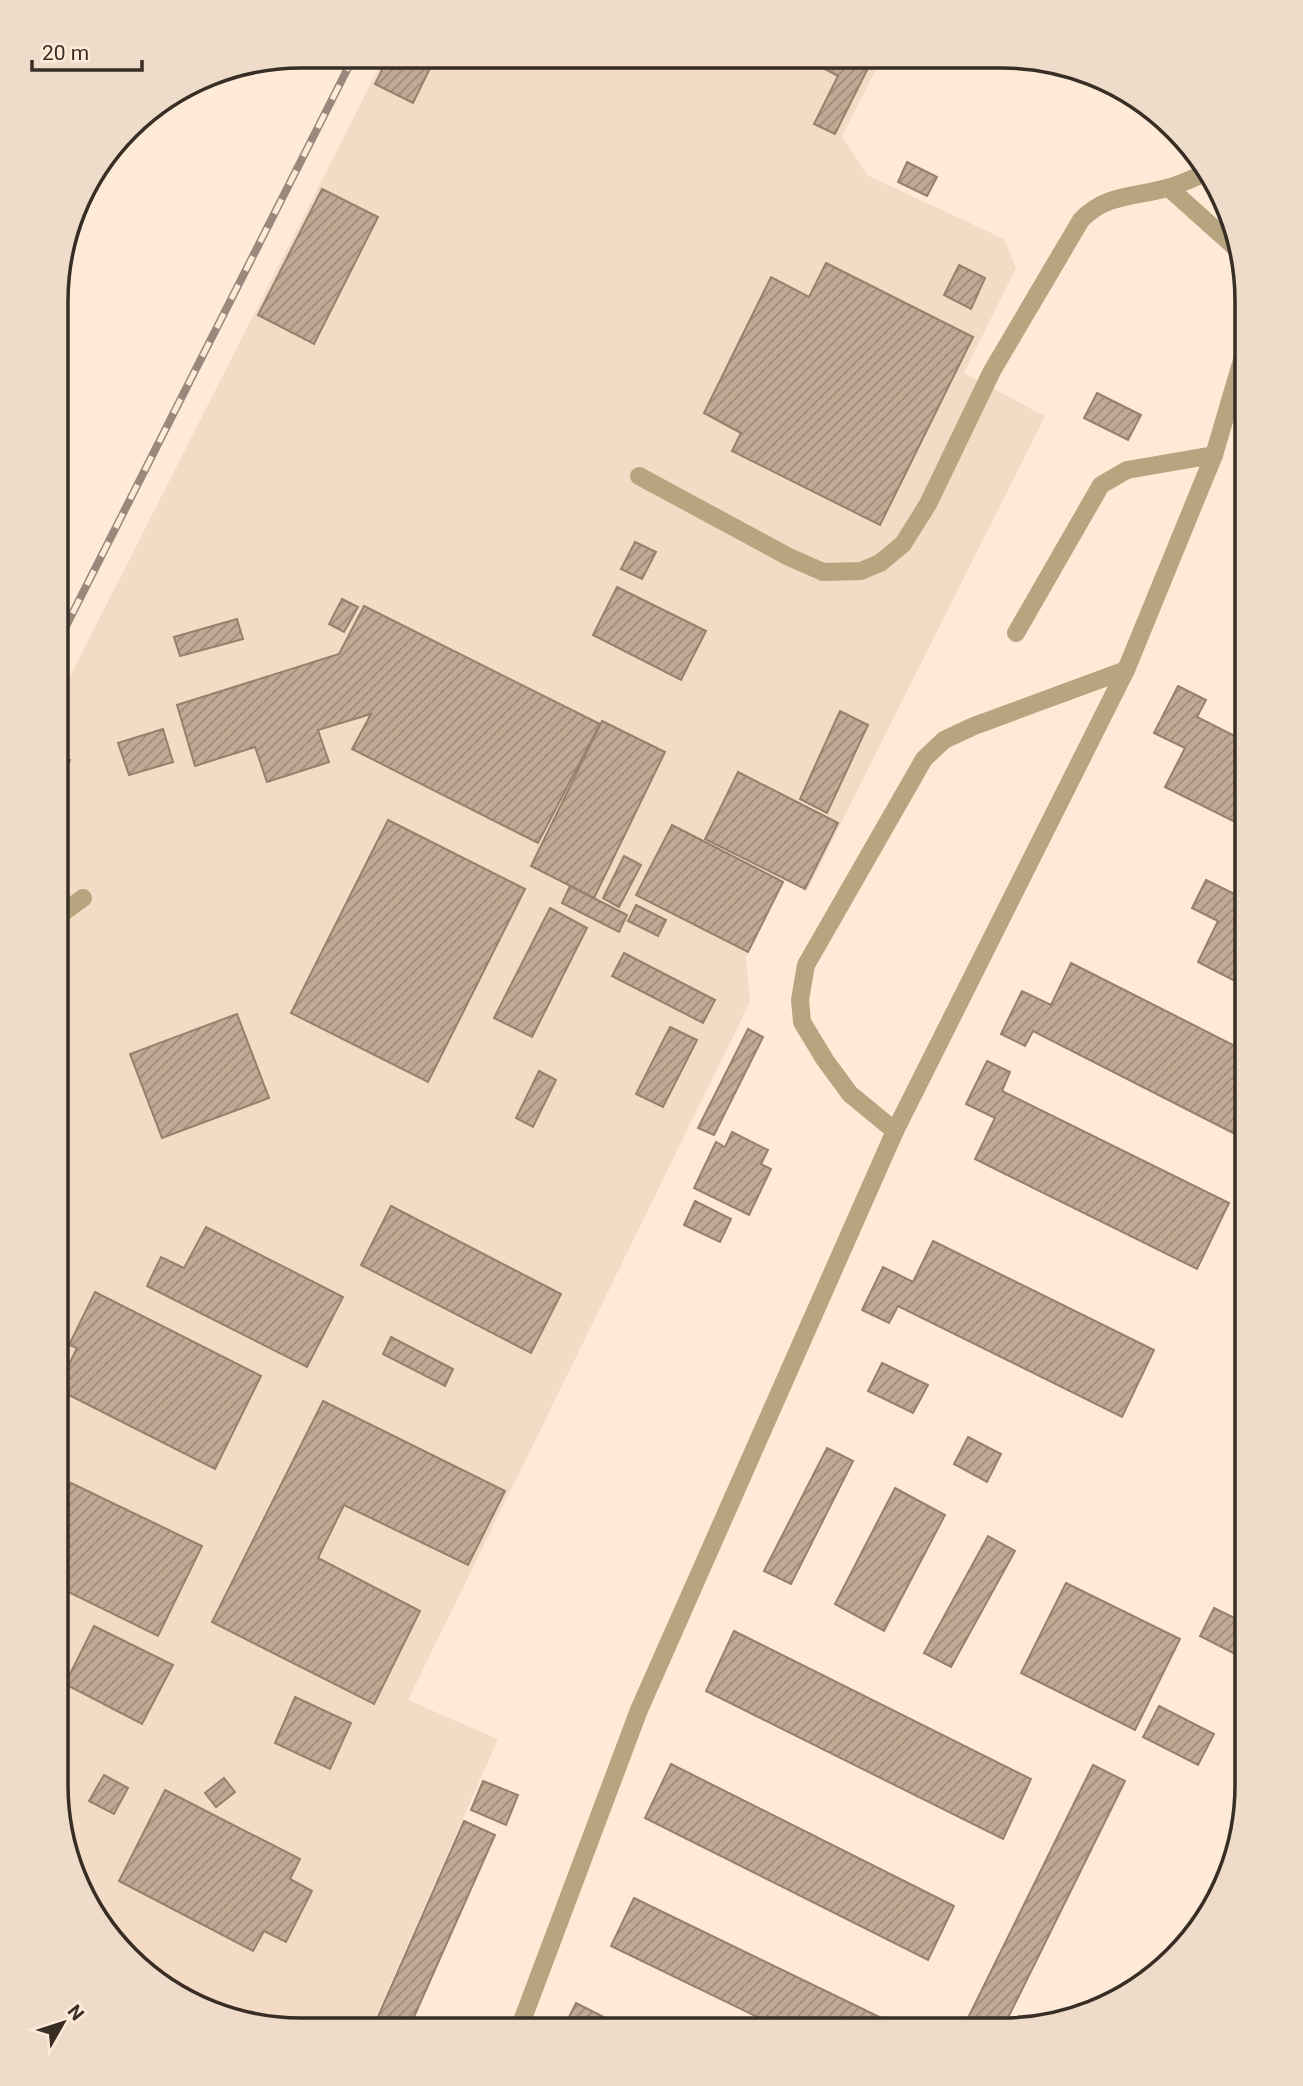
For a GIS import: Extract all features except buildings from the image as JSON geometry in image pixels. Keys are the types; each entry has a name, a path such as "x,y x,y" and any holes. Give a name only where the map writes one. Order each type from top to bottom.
{"street":[{"path":"639,476 789,557 823,572 861,571 880,563 903,544 928,504 992,371 1081,220 1094,207 1107,201 1168,188 1197,176"},
{"path":"1168,188 1225,238"},
{"path":"523,2018 639,1710 895,1131 1126,670 1214,454 1235,384"},
{"path":"1016,633 1101,485 1127,470 1214,454"},
{"path":"895,1131 850,1094 802,1022 800,1000 806,965 924,759 944,740 974,726 1126,670"},
{"path":"68,909 83,898"}],"shaded area":[{"path":"379,68 877,68 842,136 867,175 1004,239 1016,268 964,373 1045,416 807,891 784,880 746,957 750,1002 408,1700 498,1739 375,2018 271,2016 212,2000 185,1986 160,1970 116,1926 86,1874 73,1830 68,1784 68,680"}],"railway":[{"path":"68,622 348,68"}]}
